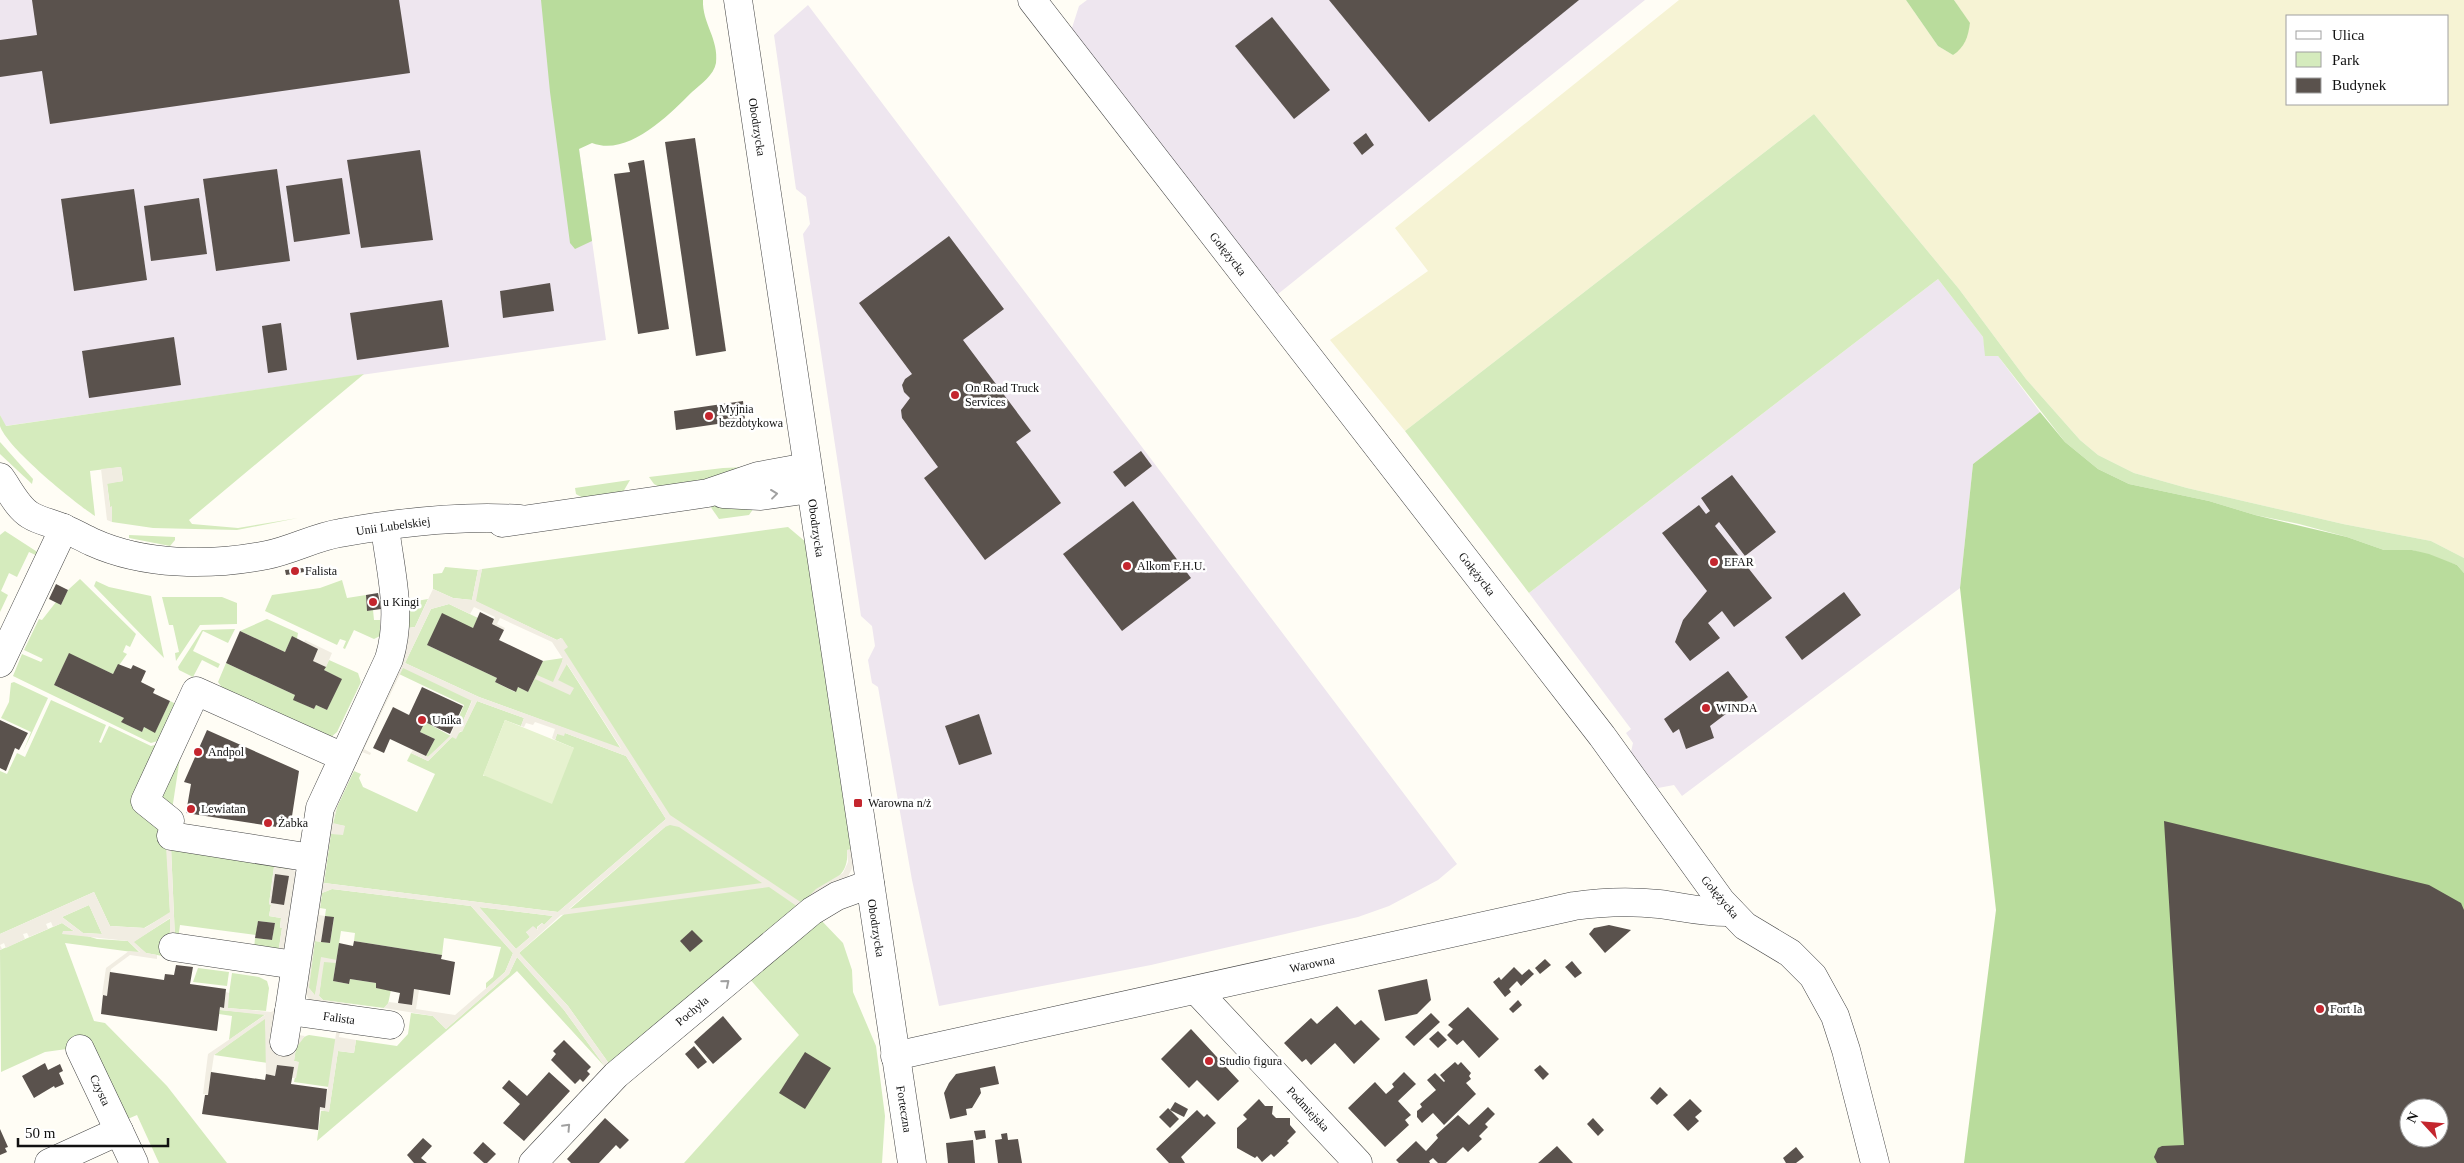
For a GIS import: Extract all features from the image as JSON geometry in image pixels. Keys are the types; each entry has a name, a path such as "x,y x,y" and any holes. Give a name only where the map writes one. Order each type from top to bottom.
{"street":[{"name":"Obodrzycka","path":"738,0 896,1056"},
{"name":"Gołężycka","path":"1032,0 1602,736 1658,811 1699,872 1731,912 1754,932 1797,958 1822,989 1835,1016 1846,1050 1875,1163"},
{"name":"Unii Lubelskiej","path":"268,555 290,558 386,540 434,538 520,520 708,494 758,476 809,478"},
{"name":"Unii Lubelskiej","path":"0,477 33,494 42,501 64,528 94,543 146,558 179,562 228,561 268,555 338,533 420,521 479,516 520,520"},
{"path":"0,663 64,528"},
{"path":"284,1042 320,808 390,659 395,641 397,622 396,601 386,540"},
{"path":"312,858 171,828 145,800 196,691 343,757"},
{"name":"Pochyła","path":"534,1163 616,1075 812,911 837,896 870,884"},
{"name":"Warowna","path":"896,1056 1590,904 1628,902 1660,904 1696,912 1731,912"},
{"path":"173,947 295,965"},
{"name":"Podmiejska","path":"1196,990 1358,1163"},
{"name":"Falista","path":"289,1011 390,1025"},
{"name":"Czysta","path":"80,1049 134,1163"},
{"name":"Forteczna","path":"896,1056 912,1163"},
{"path":"49,1163 119,1131"}],"shaded area":[{"path":"0,0 558,0 606,340 5,426 0,415"},
{"path":"1087,0 1645,0 1278,294 1071,31 1079,6"},
{"path":"1679,0 1906,0 1938,46 1953,55 1970,24 1954,0 2464,0 2464,558 2431,541 2343,524 2187,488 2134,473 2098,455 2080,440 2026,379 1959,289 1814,114 1405,431 1330,340 1428,271 1395,228"},
{"path":"808,5 1457,864 1438,880 1389,906 1358,917 1151,965 939,1006 912,880 878,687 872,683 868,660 875,646 872,626 861,616 803,234 810,224 806,197 796,189 774,35"},
{"path":"1938,279 1983,337 1986,356 1998,356 2040,412 1973,464 1960,588 1682,796 1674,785 1658,788 1631,752 1633,743 1626,733 1631,729 1529,593"},
{"path":"121,467 123,481 107,484 110,507 112,506 112,522 107,520 101,469"},
{"path":"482,569 476,601 557,640 562,638 568,647 564,650 670,815 802,903 816,889 843,873 848,862 847,850 854,849 856,861 847,878 810,901 609,1071 606,1071 606,1068 564,1010 517,957 509,974 446,1029 433,1016 384,1008 389,1002 412,1005 414,989 419,990 416,1009 455,1015 505,972 513,953 471,906 332,889 322,893 319,915 325,916 321,942 315,941 309,988 315,995 321,957 337,960 336,963 324,962 319,996 323,1000 351,1004 350,1010 318,1005 310,1001 303,990 302,981 326,822 334,796 403,653 408,628 415,627 433,589 453,598 472,600 478,570","holes":["449,604 470,614 474,607 495,617 492,624 504,630 505,628 497,624 500,618 552,642 563,659 553,682 537,675 535,679 570,695 574,688 558,680 567,664 621,748 479,697 405,663 431,609","403,668 472,701 463,721 458,719 450,736 428,757 413,750 411,753 428,761 452,737 456,739 460,731 462,732 477,701 524,718 521,726 524,727 526,723 533,725 535,722 555,729 552,738 555,740 557,734 564,736 565,733 626,756 666,819 558,912 324,883 331,834 343,835 345,826 333,823 337,807 362,752 370,755 371,753 364,749","670,825 679,827 762,883 569,909 665,827","769,887 798,907 610,1065 568,1006 519,953 561,915","479,907 553,916 544,925 542,923 537,928 538,930 533,926 526,932 530,937 516,949"]},
{"path":"305,640 332,653 326,667 313,661 302,647"},
{"path":"166,847 171,847 175,939 170,938 170,918 134,942 146,953 157,955 157,959 130,955 111,969 107,996 102,995 106,968 129,951 140,952 128,941 62,934 63,931 74,931 62,923 53,927 51,922 46,924 48,929 29,937 27,933 23,934 25,939 6,948 4,943 0,945 0,934 94,892 110,926 145,928 170,912","holes":["89,905 102,934 83,933 62,917"]},
{"path":"287,865 298,874 287,955 278,954 282,928 280,928 281,918 269,916 271,905 269,904 274,867 286,869"},
{"path":"226,992 229,993 228,1008 271,1012 280,1008 298,1035 305,1036 296,1048 294,1061 299,1062 296,1078 292,1078 294,1067 277,1065 275,1076 266,1074 265,1019 214,1055 208,1095 203,1094 208,1054 265,1015 220,1010 220,1007 224,1007"},
{"path":"337,1027 341,1027 339,1037 356,1040 354,1053 338,1051 329,1112 320,1110 320,1107 325,1107"}],"green space":[{"path":"541,0 703,0 705,16 715,46 716,63 713,71 707,79 660,122 633,139 620,144 606,146 592,143 579,149 592,241 575,249 570,243 550,92"},
{"path":"1906,0 1954,0 1970,23 1967,37 1960,49 1953,55 1938,46"},
{"path":"1814,114 1959,289 2026,379 2080,440 2098,455 2134,473 2187,488 2343,524 2431,541 2464,558 2464,573 2457,565 2412,550 2384,550 2347,537 2299,524 2255,515 2209,501 2129,484 2098,469 2065,442 1998,356 1985,356 1983,337 1938,279 1529,593 1405,431"},
{"path":"364,374 189,520 192,524 238,528 298,518 237,530 153,528 112,522 107,483 123,481 121,467 90,471 95,516 58,488 28,461 5,436 0,426 0,415 6,426"},
{"path":"2040,412 2065,442 2098,469 2129,484 2209,501 2255,515 2347,537 2384,550 2412,550 2429,554 2457,565 2464,573 2464,1163 1964,1163 1996,910 1960,588 1973,464"},
{"path":"0,442 33,479 32,484 0,454"},
{"path":"748,467 718,478 661,488 654,484 649,477 723,468"},
{"path":"630,480 623,492 583,498 576,494 575,488"},
{"path":"756,505 749,515 719,519 710,506"},
{"path":"788,527 807,543 854,849 847,850 845,867 837,878 809,898 610,1065 568,1006 519,953 665,827 669,815 563,650 561,638 557,640 475,601 482,569"},
{"path":"5,531 42,555 40,557 29,552 17,577 9,573 1,591 8,595 0,612 0,535"},
{"path":"129,535 175,537 175,540 170,546 129,538"},
{"path":"445,567 478,570 472,600 453,598 433,589 433,574 442,573"},
{"path":"80,579 136,634 130,647 126,645 123,652 127,654 113,674 69,654 54,685 124,718 122,722 142,732 144,727 155,732 170,701 180,706 164,739 151,743 13,676 22,654 41,662 43,659 24,650 39,619 42,620 56,602 61,605 68,590"},
{"path":"342,580 347,598 366,595 367,611 373,610 374,620 380,620 380,636 374,639 354,630 345,649 343,648 346,641 340,639 337,645 265,611 272,595 320,588"},
{"path":"96,581 109,587 151,596 164,658 94,586"},
{"path":"162,597 222,597 237,603 237,624 200,625 176,661 175,653 179,652 173,625 169,625"},
{"path":"428,599 415,627 408,628 405,603"},
{"path":"449,604 478,618 473,628 427,645 497,678 495,682 515,692 518,687 528,692 543,661 563,658 558,680 566,663 621,749 479,697 405,663 431,609"},
{"path":"267,619 298,633 296,644 290,641 285,652 240,631"},
{"path":"235,629 228,643 203,631 193,651 220,664 218,668 202,660 193,677 179,670 178,667 202,630"},
{"path":"329,660 358,673 361,682 337,732 330,738 223,689 218,682 226,663 295,695 294,700 314,709 316,705 327,710 341,679 324,670"},
{"path":"403,667 472,700 463,721 458,719 464,705 399,674"},
{"path":"14,682 48,698 23,752 31,732 1,718 9,702 11,683"},
{"path":"51,700 106,725 99,742 101,743 109,726 151,746 162,743 134,803 168,832 170,913 144,928 110,926 94,892 0,934 0,771 7,774 17,753 25,757"},
{"path":"477,701 524,718 521,726 505,720 483,776 574,748 555,740 557,734 565,733 626,756 666,819 558,912 324,883 331,833 345,826 333,824 337,807 354,771 361,774 359,778 363,787 417,812 435,774 407,761 411,753 428,761 452,737 462,731"},
{"path":"505,720 574,748 552,804 483,775"},
{"path":"425,722 451,736 428,757 426,756 435,739 420,732"},
{"path":"181,751 172,810 162,802 159,793"},
{"path":"171,847 287,865 287,869 274,867 269,904 271,905 269,916 281,918 280,927 282,928 278,954 254,950 255,938 272,940 275,923 258,921 256,935 180,925 178,939 175,939"},
{"path":"332,889 471,906 513,953 505,972 486,989 486,983 493,977 501,947 444,938 442,955 354,941 355,933 341,931 333,981 349,984 350,979 376,983 376,988 391,990 388,1004 384,1008 323,1000 319,996 321,980 318,980 315,996 308,983 315,941 330,943 334,918 325,916 326,909 320,908 322,893"},
{"path":"89,905 102,934 83,933 62,917"},
{"path":"479,907 553,916 544,925 542,923 537,927 537,930 526,932 530,937 516,949"},
{"path":"171,918 168,957 146,953 133,942"},
{"path":"819,918 843,943 852,970 853,992 876,1046 885,1116 882,1163 684,1163 799,1035 748,977"},
{"path":"62,923 75,932 97,939 128,941 140,953 65,943 94,1021 105,1023 167,1086 227,1163 159,1163 137,1115 123,1121 74,1048 45,1052 1,1072 0,950"},
{"path":"517,957 564,1010 606,1068 517,971 317,1141 321,1111 329,1111 338,1051 354,1053 356,1040 397,1046 408,1034 411,1013 433,1016 446,1029 509,974"},
{"path":"198,968 229,972 227,986 193,982"},
{"path":"232,973 259,977 267,981 269,988 266,1011 227,1008"},
{"path":"220,1010 266,1014 229,1040 232,1016 219,1014"},
{"path":"265,1018 268,1063 214,1055"},
{"path":"309,1035 336,1039 329,1087 294,1082 298,1062 294,1061 296,1049 301,1039"}],"building":[{"path":"32,0 399,0 410,73 50,124 42,71 0,77 0,40 37,35"},
{"path":"1329,0 1579,0 1429,122"},
{"path":"1272,17 1330,90 1294,119 1235,46"},
{"path":"1366,133 1374,145 1362,155 1353,143"},
{"path":"695,138 726,351 696,356 665,142"},
{"path":"420,150 433,240 361,248 347,160"},
{"path":"644,160 669,329 638,334 614,174 630,172 628,163"},
{"path":"277,169 290,261 216,271 203,179"},
{"path":"342,178 350,234 294,242 286,186"},
{"path":"134,189 147,280 74,291 61,199"},
{"path":"199,198 207,254 151,261 144,206"},
{"name":"On Road Truck Services","path":"949,236 1004,309 963,340 1031,431 1016,442 1061,503 985,560 924,478 938,467 902,418 901,410 910,398 904,392 902,385 905,379 912,374 859,303"},
{"path":"550,283 554,311 503,318 500,291"},
{"path":"442,300 449,347 357,360 350,313"},
{"path":"281,323 287,370 268,373 262,326"},
{"path":"174,337 181,385 89,398 82,351"},
{"name":"Myjnia bezdotykowa","path":"743,401 745,420 676,430 674,411"},
{"path":"1141,451 1152,466 1125,487 1113,472"},
{"name":"EFAR","path":"1732,475 1776,532 1745,556 1719,522 1715,526 1772,598 1734,627 1722,611 1708,623 1720,638 1690,661 1675,642 1683,620 1707,591 1662,533 1699,505 1706,514 1710,511 1701,498"},
{"name":"Alkom F.H.U.","path":"1133,501 1191,578 1122,631 1063,554"},
{"name":"Falista","path":"304,568 304,572 286,575 285,570"},
{"path":"56,584 68,590 61,605 49,599"},
{"path":"1844,592 1861,615 1802,660 1785,637"},
{"name":"u Kingi","path":"378,593 381,609 367,611 366,595"},
{"path":"480,612 494,619 492,624 504,630 499,640 543,661 528,692 518,687 516,692 495,682 497,678 427,645 442,613 473,628"},
{"path":"240,631 285,652 292,636 318,649 313,661 326,667 324,670 342,679 327,710 316,705 314,709 293,700 295,695 226,663"},
{"path":"69,653 113,674 118,664 131,669 133,665 146,671 141,682 155,689 153,693 170,701 155,733 144,727 142,732 121,722 124,718 54,685"},
{"name":"WINDA","path":"1728,671 1748,697 1710,726 1714,738 1686,749 1679,729 1673,733 1664,719"},
{"name":"Unika","path":"422,687 463,706 450,734 425,722 420,732 435,739 426,756 390,739 384,753 373,748 393,707 409,715"},
{"path":"979,714 992,754 959,765 945,726"},
{"path":"0,720 28,733 19,750 15,748 6,771 0,768"},
{"path":"207,730 299,771 290,829 186,813 191,784 184,782"},
{"name":"Fort Ia","path":"2164,821 2429,885 2461,903 2464,910 2464,1163 2157,1163 2154,1157 2158,1148 2162,1146 2184,1145"},
{"path":"275,874 289,876 284,905 271,903"},
{"path":"325,916 334,917 330,943 321,942"},
{"path":"258,921 275,923 272,940 255,938"},
{"path":"1609,925 1631,930 1605,953 1589,934 1594,928"},
{"path":"692,930 703,941 690,952 680,941"},
{"path":"354,941 442,955 441,959 455,962 450,995 414,989 412,1005 398,1003 400,993 376,988 376,983 350,979 349,984 333,981 339,943 353,946"},
{"path":"1545,959 1551,965 1540,974 1535,968"},
{"path":"1572,961 1582,973 1575,978 1565,967"},
{"path":"176,965 193,967 190,984 226,989 224,1008 220,1007 217,1031 101,1014 103,995 107,996 110,972 164,980 165,974 174,975"},
{"path":"1514,967 1522,975 1529,969 1534,974 1521,986 1517,981 1509,989 1511,992 1505,997 1493,982 1499,977 1501,980"},
{"path":"1427,979 1431,1000 1417,1014 1385,1021 1378,990"},
{"path":"1518,1000 1522,1005 1513,1013 1509,1009"},
{"path":"1337,1006 1355,1025 1361,1020 1380,1039 1354,1064 1335,1043 1311,1065 1306,1059 1302,1062 1284,1043 1311,1018 1317,1024"},
{"path":"1468,1007 1499,1039 1479,1058 1463,1040 1457,1045 1447,1035 1453,1029 1448,1025"},
{"path":"1431,1013 1440,1022 1414,1046 1405,1037"},
{"path":"723,1016 742,1039 713,1064 694,1042"},
{"path":"1191,1029 1239,1081 1218,1101 1197,1080 1189,1088 1161,1059"},
{"path":"1438,1031 1447,1040 1438,1048 1429,1039"},
{"path":"564,1040 591,1067 587,1071 590,1074 583,1082 580,1079 575,1084 551,1060 556,1054 553,1051"},
{"path":"694,1046 707,1062 698,1069 685,1054"},
{"path":"805,1052 831,1068 805,1109 779,1093"},
{"path":"1455,1062 1458,1065 1461,1062 1471,1073 1469,1076 1471,1079 1466,1083 1476,1094 1444,1125 1433,1113 1422,1123 1417,1117 1417,1111 1422,1107 1420,1104 1436,1090 1427,1080 1435,1073 1444,1082 1440,1075"},
{"path":"45,1063 48,1070 60,1064 63,1071 59,1073 64,1084 55,1088 54,1086 34,1098 22,1076"},
{"path":"277,1065 294,1067 291,1084 327,1089 325,1108 320,1107 318,1130 202,1114 205,1095 208,1095 211,1072 265,1080 266,1074 275,1076"},
{"path":"1540,1065 1549,1074 1543,1080 1534,1070"},
{"path":"995,1066 999,1084 980,1088 981,1093 972,1108 966,1109 967,1115 950,1119 944,1093 956,1074"},
{"path":"549,1072 570,1091 524,1141 503,1123 520,1104 502,1088 509,1080 527,1096"},
{"path":"1404,1072 1416,1084 1398,1101 1411,1115 1405,1120 1409,1125 1385,1147 1348,1108 1375,1082 1386,1094 1394,1087 1392,1084"},
{"path":"1660,1087 1668,1095 1657,1105 1650,1098"},
{"path":"1259,1099 1265,1106 1273,1106 1272,1114 1276,1118 1290,1118 1290,1125 1296,1132 1287,1141 1289,1143 1274,1157 1271,1154 1262,1162 1257,1156 1255,1158 1237,1148 1237,1128 1247,1119 1243,1115"},
{"path":"1690,1099 1702,1111 1695,1117 1699,1121 1688,1131 1673,1115"},
{"path":"1175,1102 1188,1109 1184,1117 1170,1110"},
{"path":"1488,1107 1495,1114 1485,1124 1488,1127 1479,1136 1482,1139 1468,1152 1463,1147 1446,1163 1438,1163 1433,1158 1429,1161 1430,1163 1399,1163 1396,1160 1416,1141 1426,1151 1438,1138 1436,1135 1458,1115 1469,1125"},
{"path":"1168,1108 1179,1119 1170,1128 1159,1117"},
{"path":"1197,1110 1204,1117 1207,1114 1216,1123 1181,1157 1185,1163 1169,1163 1156,1149"},
{"path":"605,1118 629,1140 620,1149 616,1145 599,1163 571,1163 567,1159"},
{"path":"1593,1118 1604,1130 1598,1136 1587,1124"},
{"path":"0,1129 8,1147 5,1148 7,1152 0,1155"},
{"path":"985,1130 986,1138 976,1140 974,1131"},
{"path":"1007,1133 1008,1140 1018,1139 1022,1163 998,1163 995,1140 1002,1139 1001,1134"},
{"path":"423,1138 432,1146 421,1158 427,1163 414,1163 407,1155"},
{"path":"973,1140 975,1163 948,1163 946,1143"},
{"path":"483,1142 496,1154 487,1163 484,1163 473,1153"},
{"path":"1557,1146 1573,1163 1538,1163"},
{"path":"1796,1147 1804,1157 1796,1163 1786,1163 1783,1158"}],"place":[{"name":"On Road Truck Services","path":"955,395"},
{"name":"Myjnia bezdotykowa","path":"709,416"},
{"name":"EFAR","path":"1714,562"},
{"name":"Alkom F.H.U.","path":"1127,566"},
{"name":"Falista","path":"295,571"},
{"name":"u Kingi","path":"373,602"},
{"name":"WINDA","path":"1706,708"},
{"name":"Unika","path":"422,720"},
{"name":"Andpol","path":"198,752"},
{"name":"Warowna n/ż","path":"858,803"},
{"name":"Lewiatan","path":"191,809"},
{"name":"Żabka","path":"268,823"},
{"name":"Fort Ia","path":"2320,1009"},
{"name":"Studio figura","path":"1209,1061"}]}
